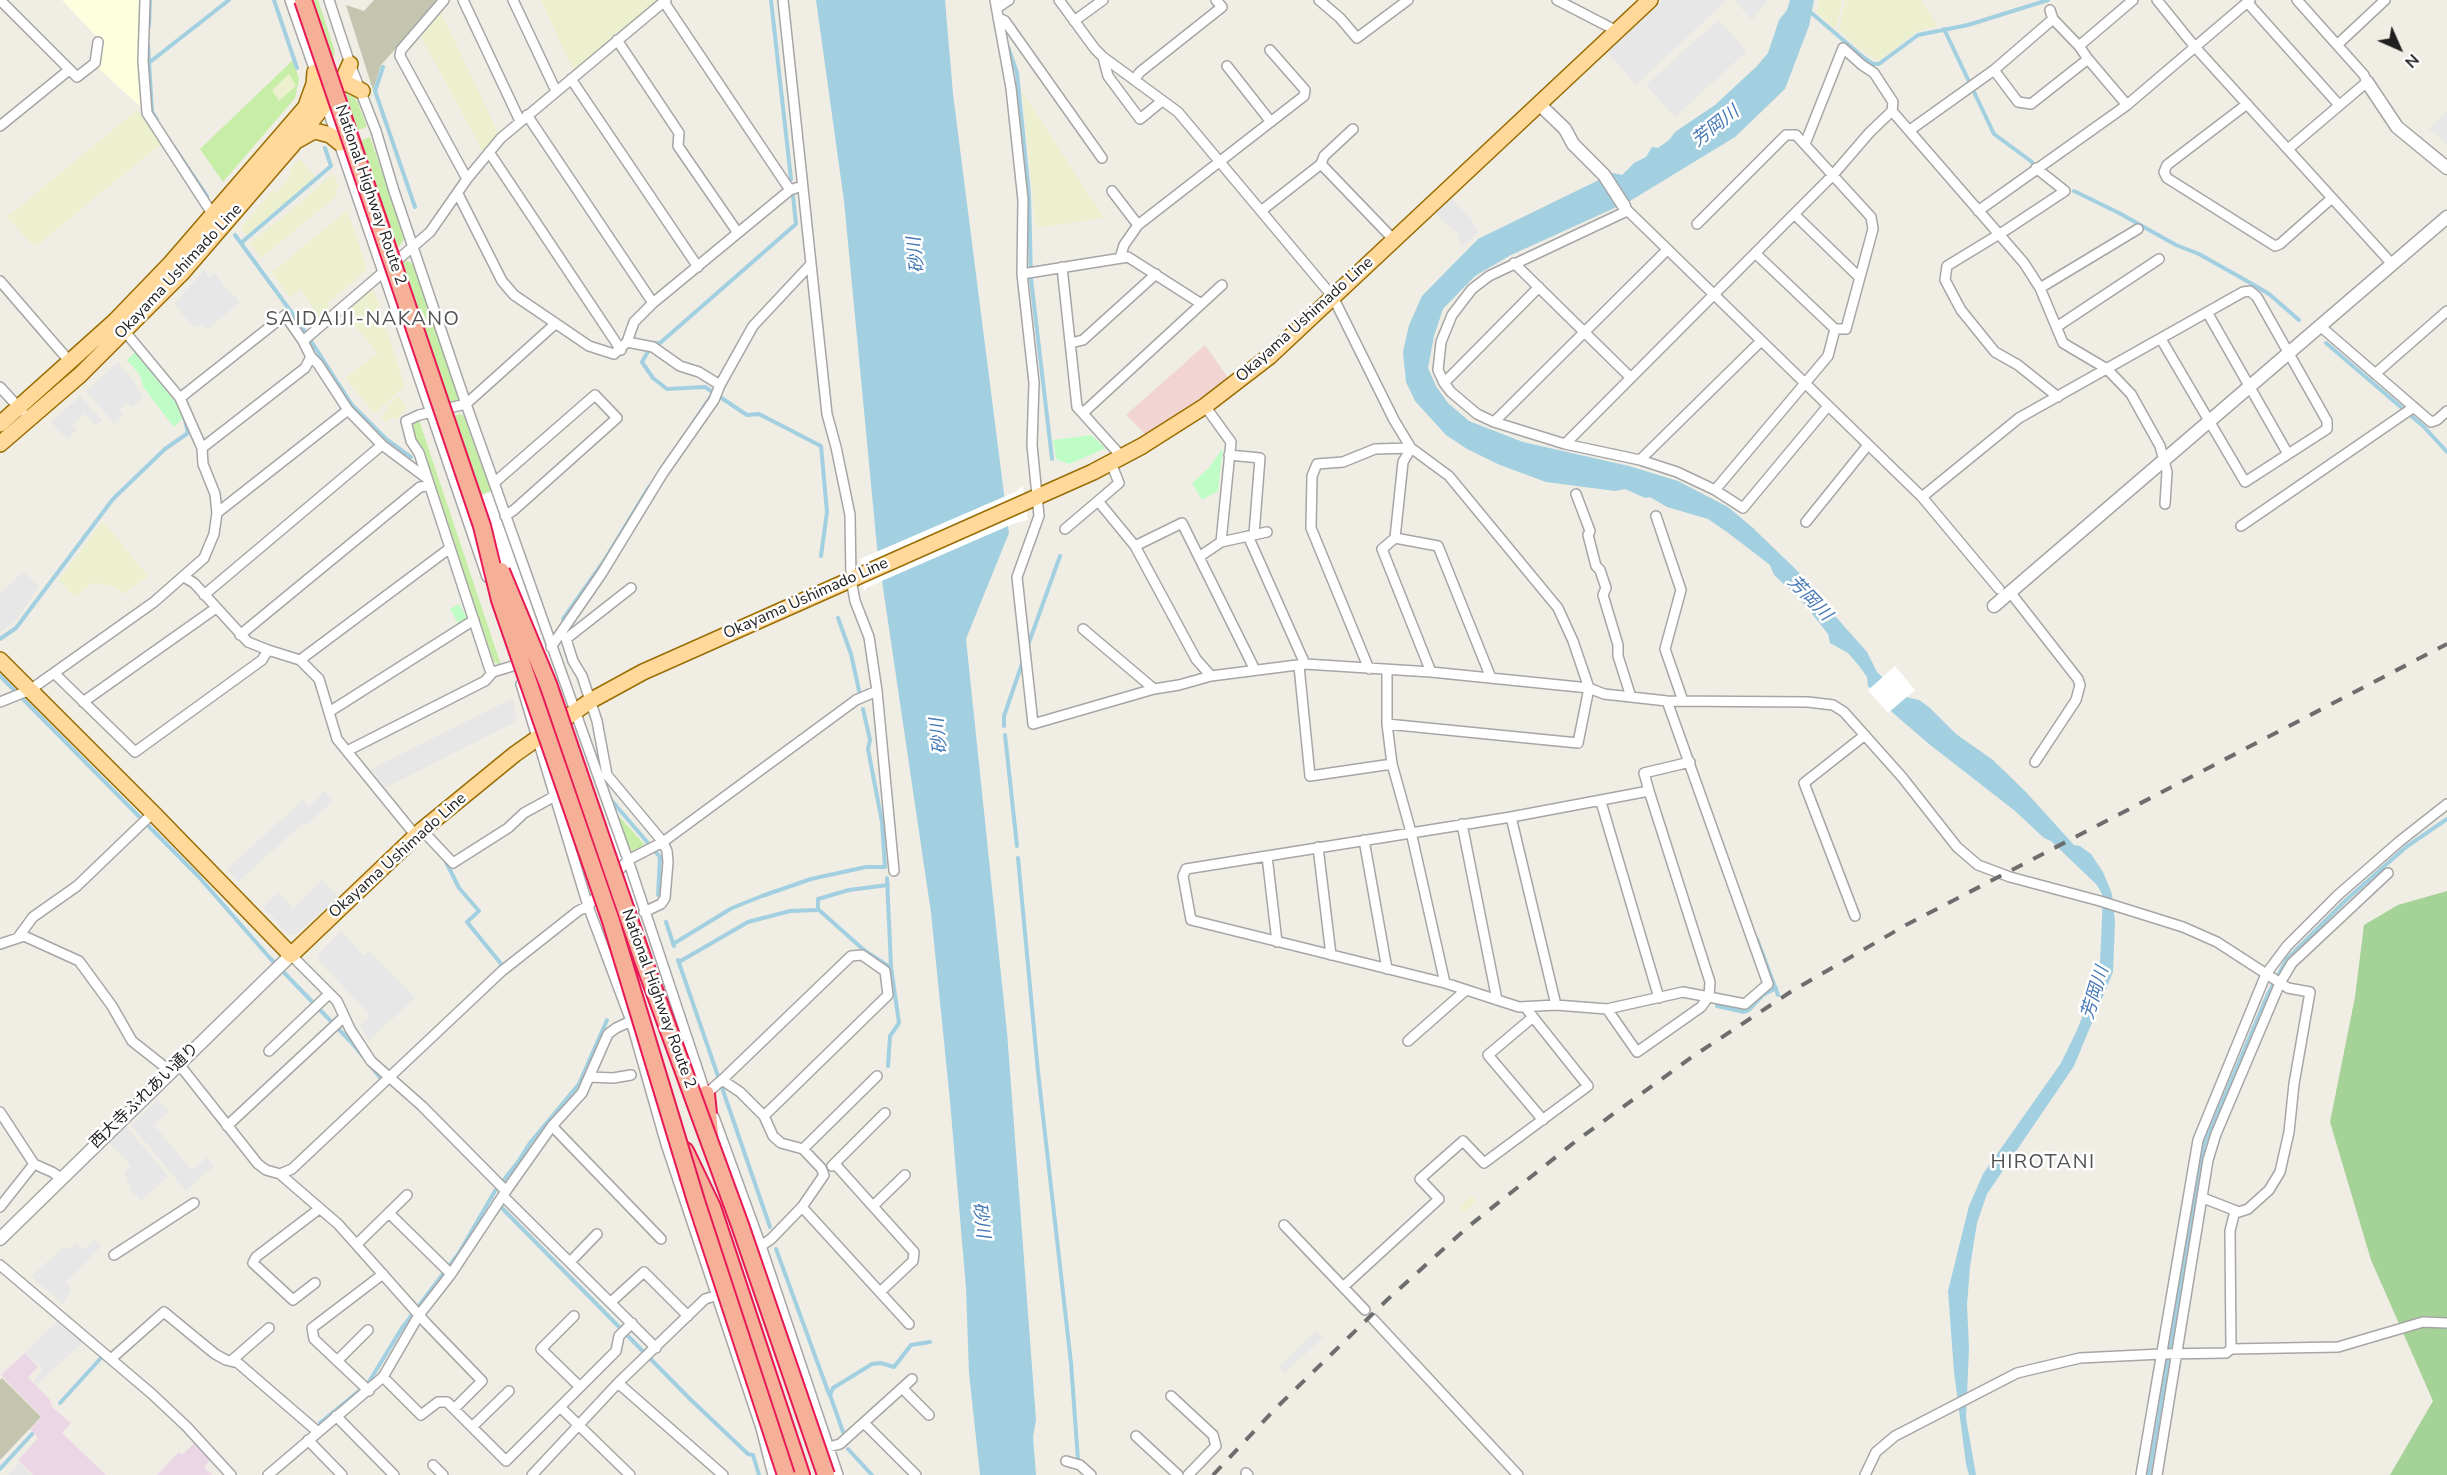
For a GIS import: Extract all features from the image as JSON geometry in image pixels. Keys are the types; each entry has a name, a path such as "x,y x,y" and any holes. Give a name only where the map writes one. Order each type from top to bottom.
{"highway":[{"name":"National Highway Route 2","path":"303,0 482,526 548,684 828,1468"},
{"name":"National Highway Route 2","path":"482,526 500,600 611,921 696,1201 786,1475"},
{"path":"706,1094 715,1177 721,1204 774,1376 801,1475"},
{"path":"654,1095 702,1183 813,1475"}],"main road":[{"name":"Okayama Ushimado Line","path":"283,963 419,833 536,738 590,701 643,672 1117,460 1205,406 1270,356 1650,0"},
{"name":"Okayama Ushimado Line","path":"0,444 71,363 121,326 171,264 294,143 324,99 341,84 350,64"},
{"path":"305,108 311,94 315,72"},
{"path":"341,84 346,83 362,92"},
{"name":"Okayama Ushimado Line","path":"0,424 25,413 181,274 221,228 222,212 305,108 324,99"},
{"path":"294,143 314,131 325,133 340,143"},
{"path":"0,660 22,694 147,818 283,963"}],"street":[{"path":"0,0 77,77 95,63 98,42"},
{"path":"145,0 143,61 147,113 222,212"},
{"path":"290,0 516,665 588,906 631,1021 654,1095 666,1144 718,1295 774,1475"},
{"path":"329,0 466,404 628,860 706,1094 761,1246 828,1468"},
{"path":"444,0 401,50 399,56 467,179"},
{"path":"463,0 524,118 653,303"},
{"path":"513,0 556,91"},
{"path":"783,0 827,414 850,515 857,577 855,601 869,637 877,691 894,871"},
{"path":"1009,0 996,4 1011,88 1023,200 1034,383 1031,500 1039,516 1017,577 1033,724 1154,689 1211,676 1302,665 1431,672 1589,688 1604,694 1667,701 1823,703 1844,712 1928,808 1957,847 1978,865 2010,877 2100,901 2200,934 2288,988 2310,992 2283,1163 2269,1190 2248,1209 2240,1212 2203,1198"},
{"path":"1059,0 1103,57 1178,112 1333,297 1394,420 1411,448 1449,476 1558,608 1573,641 1589,688 1578,743 1387,724"},
{"path":"1074,21 1102,0"},
{"path":"1134,80 1140,72 1222,7 1216,0"},
{"path":"1319,0 1340,18 1357,38 1408,0"},
{"path":"1557,0 1617,31"},
{"path":"2079,45 2133,0"},
{"path":"2157,0 2195,47 2392,264"},
{"path":"2298,0 2367,82 2397,127 2447,168"},
{"path":"2337,45 2385,0"},
{"path":"306,338 430,232 489,152 524,118 665,1 790,190"},
{"path":"1978,211 2127,105 2249,1 2339,105"},
{"path":"1910,130 1994,70 2051,14 2127,105"},
{"path":"998,18 1005,21 1102,158"},
{"path":"617,40 679,133 678,146 738,233"},
{"path":"1565,444 1832,176 1870,132 1892,111 1893,102 1874,73 1843,48 1805,144"},
{"path":"1120,258 1124,245 1138,225 1304,96 1305,90 1270,50"},
{"path":"1103,57 1108,76 1140,119 1162,101"},
{"path":"1994,70 2018,102 2031,104 2088,59"},
{"path":"1227,66 1271,122"},
{"path":"0,126 69,70"},
{"path":"571,79 698,267"},
{"path":"2288,149 2367,82"},
{"path":"1539,104 1566,129 1573,144 1604,175 1625,209 1922,497 2005,590 2078,679 2080,685 2076,700 2036,762"},
{"path":"2247,104 2168,165 2164,172 2167,178 2274,246 2280,244 2332,198"},
{"path":"1892,111 2024,263 2040,288 2064,343 2107,369 2131,394 2160,446 2168,484 2165,504"},
{"path":"1260,211 1321,164 1324,156 1353,129"},
{"path":"1697,224 1786,135 1796,135 1871,217 1874,229 1846,329 1834,329 1755,253"},
{"path":"489,152 624,346"},
{"path":"1321,164 1394,240"},
{"path":"2036,168 2065,191 1947,266 1945,280 1961,310 1995,352 2018,365 2058,398"},
{"path":"458,194 509,290 554,324 589,346 614,354 624,346 634,322 653,303 790,190 802,186"},
{"path":"1112,191 1138,225"},
{"path":"1625,209 1489,276 1472,289 1452,315 1441,342 1438,370 1444,383 1477,414 1494,422 1565,444 1640,460 1677,472 1715,490 1743,508 1828,406"},
{"path":"1794,214 1860,277"},
{"path":"1994,606 2005,590 2164,460 2447,217"},
{"path":"2040,288 2138,229"},
{"path":"1494,422 1667,250"},
{"path":"1028,273 1128,257 1200,303"},
{"path":"2058,326 2159,260"},
{"path":"1514,263 1630,377"},
{"path":"551,647 602,573 663,473 718,391 759,318 811,264"},
{"path":"1062,267 1077,407 1117,460 1119,483 1065,529"},
{"path":"1071,344 1083,340 1156,274"},
{"path":"0,281 71,363"},
{"path":"1083,414 1222,285"},
{"path":"1444,383 1539,287"},
{"path":"1922,497 2019,418 2243,292 2250,291 2257,297 2327,421 2327,429 2245,482 2161,339"},
{"path":"2207,312 2288,454"},
{"path":"2375,374 2447,312"},
{"path":"180,398 285,315 306,338 312,357 348,410 382,445 427,481"},
{"path":"493,672 490,669 419,453 411,441 406,421 412,417 466,404 554,324"},
{"path":"0,702 22,694 154,602 204,558 214,534 217,513 215,494 203,464 202,448 180,398 121,326"},
{"path":"2320,326 2375,374 2410,411 2431,422 2447,411"},
{"path":"1715,490 1828,356 1834,329"},
{"path":"1640,460 1761,341"},
{"path":"624,346 651,346 680,366 699,372 718,391"},
{"path":"202,448 305,368 312,357"},
{"path":"0,387 25,413"},
{"path":"494,483 595,395 617,418 505,516"},
{"path":"1205,406 1231,442 1221,542"},
{"path":"217,513 348,410"},
{"path":"2241,526 2410,411"},
{"path":"204,595 382,445"},
{"path":"1806,522 1868,445"},
{"path":"1411,448 1403,462 1395,538 1382,549 1431,672"},
{"path":"1369,669 1311,528 1312,476 1317,464 1342,462 1375,449 1411,448"},
{"path":"1229,455 1260,458 1251,535 1302,665 1310,776 1392,764"},
{"path":"240,635 427,481"},
{"path":"1576,494 1590,531 1588,535 1596,566 1600,570 1606,588 1603,595 1631,697"},
{"path":"1098,501 1135,546 1196,659 1211,676"},
{"path":"1656,516 1681,590 1665,649 1683,701"},
{"path":"1135,546 1182,523 1255,669"},
{"path":"1199,557 1221,542 1267,532"},
{"path":"1395,538 1438,546 1491,678"},
{"path":"300,660 450,548"},
{"path":"184,577 194,583 248,642 300,660 319,679 337,739 419,833 453,863 508,828 524,813 555,796"},
{"path":"631,588 566,639 573,661 582,676 597,721 607,775 668,862 665,898 661,904 644,912"},
{"path":"83,702 216,608"},
{"path":"329,712 474,620"},
{"path":"1083,629 1154,689"},
{"path":"54,673 135,752 262,660 267,650"},
{"path":"347,752 485,681 493,672 516,665"},
{"path":"1387,670 1387,724 1392,764 1412,832 1445,983"},
{"path":"280,1174 292,1169 502,971 578,911 588,906 628,860 656,847 856,700 877,691"},
{"path":"1649,791 1601,801 1186,869 1183,876 1191,920 1445,983 1525,1007 1556,1005 1607,1009 1683,992 1745,1004 1768,984 1667,701"},
{"path":"1855,916 1804,783 1865,735"},
{"path":"1607,1009 1636,1052 1701,1007 1708,996 1710,982 1644,772 1690,762"},
{"path":"1601,801 1659,998"},
{"path":"2151,1472 2170,1354 2203,1198 2211,1148 2287,946 2338,895 2447,804"},
{"path":"1511,816 1556,1005"},
{"path":"0,944 19,936 33,917 77,886 147,818"},
{"path":"1462,824 1497,1000"},
{"path":"1364,840 1387,969"},
{"path":"1318,847 1331,955"},
{"path":"1267,856 1277,942"},
{"path":"2151,1472 2170,1354 2198,1140 2274,979 2388,873"},
{"path":"19,936 29,938 79,961 112,1006 132,1041 174,1067 258,1164 266,1170 280,1174 338,1224 357,1244 482,1381 454,1409"},
{"path":"706,1094 851,956 862,956 885,971 888,995 764,1116"},
{"path":"283,963 337,1001 338,1023 371,1061 422,1106 501,1194 632,1323 650,1354"},
{"name":"西大寺ふれあい通り","path":"0,1239 283,963"},
{"path":"1408,1041 1466,990"},
{"path":"269,1051 329,994"},
{"path":"1343,1287 1439,1199 1420,1179 1463,1142 1484,1163 1588,1086 1525,1007"},
{"path":"1533,1017 1488,1055 1543,1119"},
{"path":"268,1475 366,1388 383,1377 417,1312 552,1126 582,1093 608,1034 631,1021"},
{"path":"227,1126 338,1023"},
{"path":"590,1077 613,1078 631,1075"},
{"path":"803,1149 877,1076"},
{"path":"721,1081 740,1092 764,1116 773,1136 781,1143 803,1149 821,1168 824,1175"},
{"path":"0,1112 34,1164 61,1178"},
{"path":"761,1246 771,1239 802,1207 824,1175 885,1113"},
{"path":"552,1126 661,1239"},
{"path":"0,1207 34,1164"},
{"path":"835,1164 914,1252 913,1261 880,1292"},
{"path":"873,1206 905,1175"},
{"path":"357,1244 407,1195"},
{"path":"114,1255 194,1203"},
{"path":"802,1207 909,1324"},
{"path":"315,1283 293,1300 253,1263 256,1257 319,1209"},
{"path":"2231,1349 2230,1231 2235,1211"},
{"path":"389,1212 448,1271"},
{"path":"1284,1225 1365,1310"},
{"path":"570,1262 597,1234"},
{"path":"0,1265 187,1427 231,1475"},
{"path":"610,1302 644,1272 688,1317"},
{"path":"366,1388 314,1339 312,1328 383,1274"},
{"path":"532,1475 618,1383 705,1299 718,1295"},
{"path":"111,1359 164,1312 215,1354 238,1363 318,1432"},
{"path":"574,1316 541,1349 580,1387"},
{"path":"1373,1319 1518,1475"},
{"path":"1865,1475 1876,1452 1894,1436 2017,1373 2047,1364 2080,1358 2170,1354 2220,1355 2231,1349 2338,1347 2423,1322 2447,1323"},
{"path":"383,1377 421,1415 438,1402 447,1402 506,1461 616,1352 619,1336 632,1323"},
{"path":"231,1361 269,1328"},
{"path":"337,1361 368,1330"},
{"path":"828,1468 840,1444 912,1379"},
{"path":"618,1383 723,1475"},
{"path":"902,1388 929,1415"},
{"path":"472,1427 509,1391"},
{"path":"1171,1396 1213,1434 1216,1446 1188,1475"},
{"path":"560,1407 630,1475"},
{"path":"336,1416 394,1475"},
{"path":"864,1423 916,1475"},
{"path":"1136,1436 1178,1475"},
{"path":"308,1440 342,1475"},
{"path":"1066,1461 1080,1465 1091,1475"},
{"path":"433,1465 442,1475"}],"shaded area":[{"path":"62,0 143,0 143,109 98,68 101,65 104,40 98,38"},
{"path":"374,0 439,0 381,65 373,90 346,5 364,11"},
{"path":"541,0 659,0 574,72"},
{"path":"1663,0 1727,0 1636,85 1607,52"},
{"path":"1734,0 1768,0 1752,20"},
{"path":"1819,0 1842,0 1837,26 1834,28 1817,12"},
{"path":"1845,0 1921,0 1938,26 1918,31 1880,60 1876,60 1839,30"},
{"path":"440,10 500,137 483,152 419,33"},
{"path":"1718,20 1747,51 1675,117 1646,85"},
{"path":"289,74 296,86 279,101 271,90"},
{"path":"1022,91 1104,218 1036,228"},
{"path":"137,110 162,143 35,247 7,217"},
{"path":"2447,111 2447,144 2429,129"},
{"path":"300,159 315,177 246,236 241,228 273,190 276,193 292,174 289,170"},
{"path":"333,173 339,187 335,190 337,196 261,258 250,243"},
{"path":"1450,197 1472,220 1478,232 1461,248 1458,234 1435,213"},
{"path":"347,210 366,270 327,304 330,312 321,320 300,289 290,298 272,272"},
{"path":"204,270 209,278 215,273 228,291 240,302 207,330 201,324 194,328 174,304"},
{"path":"369,288 374,290 405,386 374,414 346,378 377,353 343,310"},
{"path":"1205,345 1229,379 1181,413 1145,434 1126,415"},
{"path":"118,362 135,383 143,398 132,407 128,403 119,410 124,415 114,424 86,391"},
{"path":"80,396 102,420 96,426 85,413 72,425 77,430 67,439 51,422"},
{"path":"398,396 408,408 396,420 393,417 386,423 381,417 388,411 385,408"},
{"path":"103,521 148,576 123,594 114,586 92,583 75,597 59,580"},
{"path":"23,572 39,586 17,619 0,633 0,594"},
{"path":"512,699 517,713 515,722 385,788 371,769"},
{"path":"325,791 333,801 305,826 302,824 238,882 227,869 303,800 309,806"},
{"path":"322,880 338,897 296,934 289,935 263,907 278,892 293,908"},
{"path":"341,931 364,956 370,951 415,998 368,1041 360,1025 370,1015 318,960 319,953"},
{"path":"158,1099 169,1111 154,1125 192,1170 207,1157 214,1166 186,1191 131,1125"},
{"path":"126,1126 168,1176 141,1201 130,1189 132,1187 124,1173 131,1166 109,1143"},
{"path":"1471,1195 1477,1201 1464,1213 1459,1207"},
{"path":"94,1239 101,1246 66,1282 71,1290 63,1304 31,1277 64,1246 69,1250 75,1243 83,1250"},
{"path":"58,1321 83,1342 37,1385 33,1380 43,1370 25,1352"},
{"path":"1316,1331 1323,1337 1285,1373 1279,1367"},
{"path":"25,1353 38,1367 28,1377 50,1400 52,1407 71,1423 62,1433 106,1475 33,1475 18,1460 38,1438 30,1429 42,1417 1,1375"},
{"path":"2,1378 41,1417 0,1460 0,1380"},
{"path":"194,1443 210,1460 204,1467 212,1475 157,1475 179,1452 182,1455"},
{"path":"19,1463 31,1475 8,1475"}],"green space":[{"path":"312,0 318,0 335,51 334,58 331,58"},
{"path":"293,60 299,79 295,98 223,182 200,149","holes":["289,74 296,86 279,101 272,90"]},
{"path":"343,93 354,97 367,127 355,131"},
{"path":"370,137 405,238 396,251 359,141"},
{"path":"408,261 416,266 459,396 456,404 449,405 401,263"},
{"path":"135,352 176,403 183,418 174,427 143,387 140,375 127,360"},
{"path":"460,414 464,416 491,491 480,495 453,416"},
{"path":"417,419 501,665 494,662 412,428"},
{"path":"1091,435 1106,448 1069,464 1056,459 1053,440"},
{"path":"1223,448 1218,491 1202,500 1192,483 1208,469"},
{"path":"459,604 468,620 459,625 450,609"},
{"path":"617,814 645,845 633,851 628,848"},
{"path":"2447,891 2447,1475 2390,1475 2433,1401 2371,1260 2330,1122 2355,997 2364,925 2398,905"}],"water":[{"name":"砂川","path":"816,0 945,0 953,94 1009,533 966,639 1007,1032 1036,1420 1033,1437 1036,1475 980,1475 969,1373 966,1288 950,1101 931,913 877,547 844,201"},
{"name":"芳岡川","path":"1790,0 1814,0 1809,26 1785,89 1735,137 1630,201 1511,255 1475,276 1443,309 1434,336 1428,368 1436,386 1448,403 1469,421 1523,442 1629,466 1678,481 1728,507 1814,587 1827,607 1867,652 1877,672 1902,696 1919,700 1929,707 1956,734 1993,760 2026,792 2074,845 2080,846 2091,854 2103,872 2112,894 2115,922 2113,972 2074,1066 1987,1194 1977,1223 1967,1305 1969,1348 1966,1418 1976,1475 1969,1475 1966,1464 1954,1372 1948,1291 1969,1206 1983,1174 2061,1063 2094,988 2100,962 2103,896 2097,885 2051,841 2044,838 2015,811 1893,713 1868,686 1867,677 1860,667 1848,653 1830,643 1828,634 1801,600 1774,575 1770,565 1727,532 1708,519 1667,507 1650,497 1645,498 1625,489 1615,491 1546,482 1500,465 1467,449 1446,435 1415,401 1406,382 1403,352 1409,325 1422,296 1478,239 1613,173 1622,175 1634,163 1646,157 1652,147 1658,148 1675,132 1715,105 1768,53 1779,20 1787,10"}],"pier":[{"path":"1023,486 1028,520 1015,523 868,587 864,591 860,559 1015,492"},
{"path":"492,492 606,828 612,827 642,915 602,929 573,841 578,840 464,502"},
{"path":"1895,666 1915,690 1888,713 1868,690"}],"waterway":[{"path":"149,26 150,0"},
{"path":"150,62 229,0"},
{"path":"274,0 297,68"},
{"path":"771,0 791,179"},
{"path":"1808,10 1863,57 1873,64 1879,64 1918,35 1968,25 2048,0"},
{"path":"1944,29 1994,134 2032,162"},
{"path":"148,45 152,112 157,120"},
{"path":"1008,47 1017,73 1029,194 1031,279 1052,459"},
{"path":"383,67 375,91 415,207"},
{"path":"174,147 207,196"},
{"path":"241,243 331,166 325,148"},
{"path":"2074,191 2176,245 2199,254 2254,285 2269,294 2299,320"},
{"path":"793,196 796,224 660,343 653,343 642,362 653,378 667,389 705,387 747,415 759,414 821,446 827,512 821,556"},
{"path":"235,235 300,324 352,405 386,439 411,457"},
{"path":"2326,343 2423,426 2447,452"},
{"path":"689,429 713,393"},
{"path":"0,639 16,628 113,499 165,449 188,433 184,416"},
{"path":"563,619 604,561 649,487"},
{"path":"1027,648 1060,556"},
{"path":"838,618 851,654 860,695"},
{"path":"1004,726 1004,716 1023,661"},
{"path":"0,676 199,877 269,957 352,1043 382,1080"},
{"path":"673,944 732,908 762,896 811,879 866,867 885,867 882,822 863,709"},
{"path":"1005,735 1017,846"},
{"path":"612,801 660,857 658,895"},
{"path":"2149,1475 2204,1145 2268,994 2287,959 2345,901 2406,847 2447,819"},
{"path":"1018,858 1038,1072 1071,1363 1078,1460"},
{"path":"446,862 459,888 479,911 467,922 502,965"},
{"path":"887,878 891,967 899,1023 890,1036 888,1066"},
{"path":"679,962 748,922 790,911 818,910 818,899 849,890 888,885"},
{"path":"819,910 865,951 890,967"},
{"path":"666,922 674,946"},
{"path":"1757,939 1778,995"},
{"path":"678,960 770,1227"},
{"path":"1717,1006 1744,1012 1749,1010 1763,995 1776,988"},
{"path":"367,1385 402,1328 459,1253 495,1191 530,1143 579,1084 607,1020"},
{"path":"498,1204 690,1399 748,1454 753,1455 759,1475"},
{"path":"776,1249 829,1394"},
{"path":"843,1432 830,1395 833,1388 872,1364 881,1363 894,1367 911,1345 930,1342"},
{"path":"60,1403 100,1359"},
{"path":"320,1423 359,1391"},
{"path":"0,1469 32,1434"},
{"path":"848,1449 872,1475"}],"railway":[{"path":"1213,1475 1275,1409 1388,1299 1469,1226 1576,1141 1692,1057 1792,991 1906,925 2447,644"}],"district":[{"name":"SAIDAIJI-NAKANO","path":"363,320"},
{"name":"HIROTANI","path":"2043,1163"}]}
